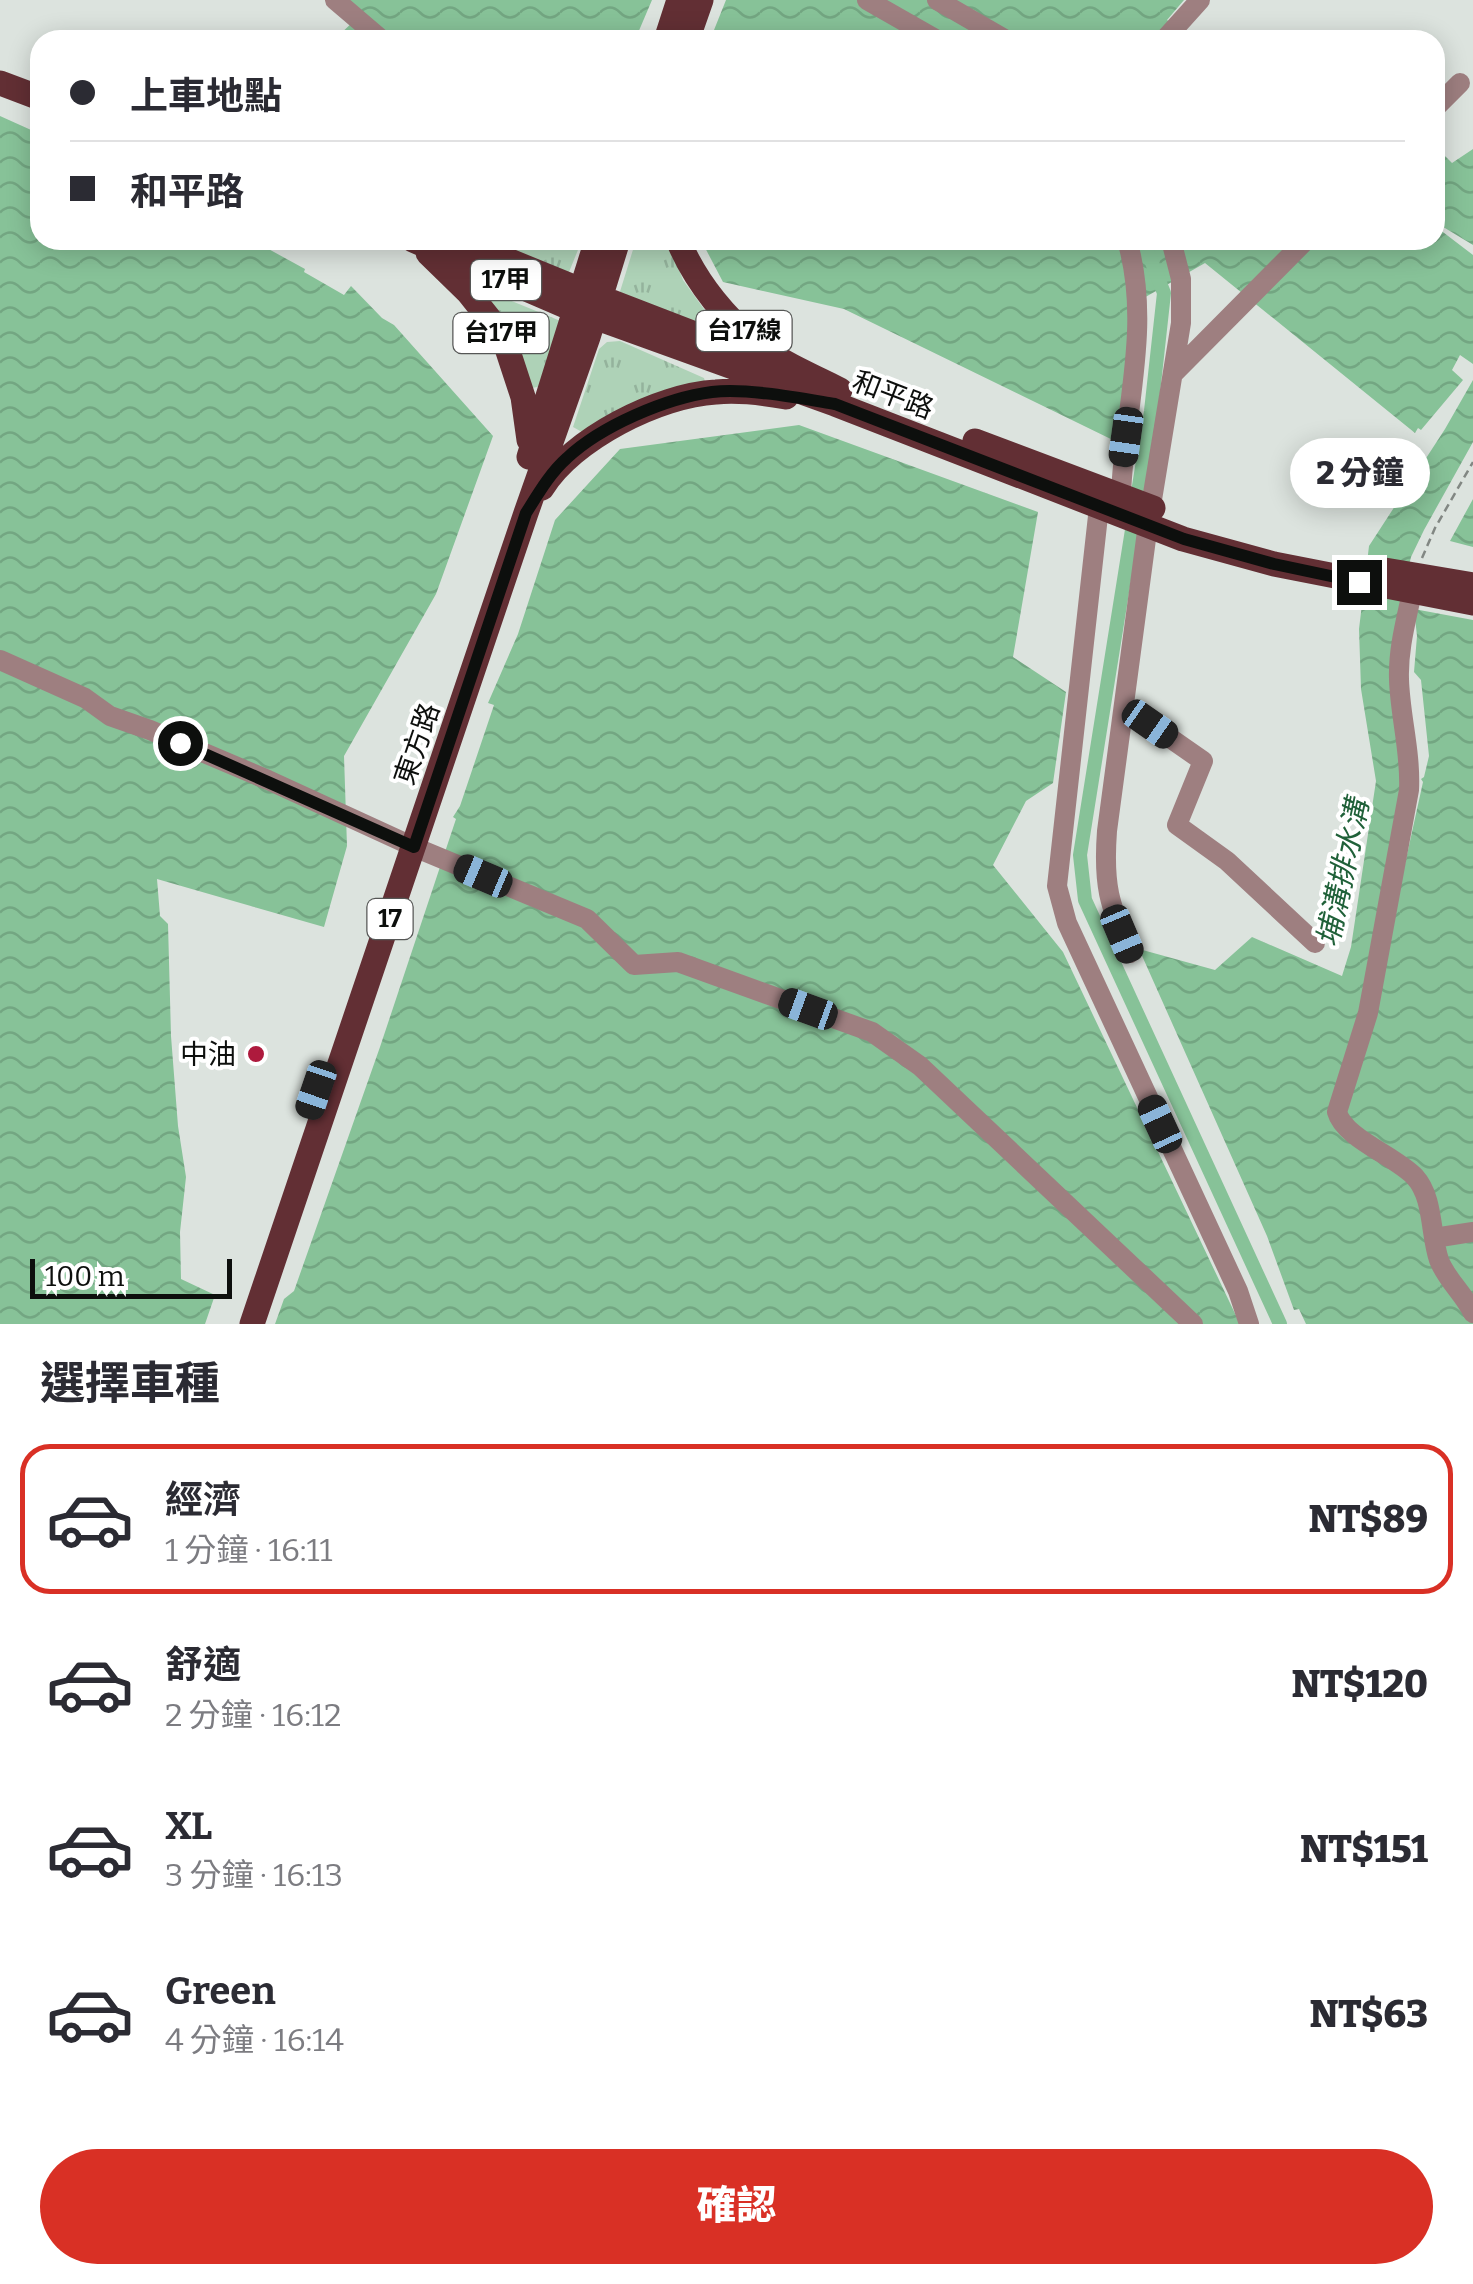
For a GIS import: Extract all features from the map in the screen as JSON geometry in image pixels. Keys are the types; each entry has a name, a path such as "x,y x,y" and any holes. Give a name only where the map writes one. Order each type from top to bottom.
{"main road":[{"path":"669,30 679,0"},
{"path":"690,30 701,0"},
{"path":"0,73 30,84"},
{"path":"0,83 30,94"},
{"name":"台17甲","path":"425,250 468,292 503,336 523,397 530,453"},
{"name":"和平路","path":"441,250 1131,509 1410,586"},
{"name":"和平路","path":"478,250 588,304"},
{"name":"東方路","path":"237,1324 526,513 588,304 595,250"},
{"name":"東方路","path":"252,1324 530,453 613,250"},
{"name":"台17線","path":"682,250 720,309 766,351 838,397"},
{"name":"台17線","path":"526,513 566,458 637,414 667,402 714,392 838,397"},
{"path":"1410,586 1473,586"},
{"path":"1410,586 1473,603"}],"lane":[{"path":"334,0 370,30"},
{"path":"867,0 920,30"},
{"path":"937,0 989,30"},
{"path":"1173,30 1200,0"},
{"path":"1445,98 1460,83"},
{"path":"1130,250 1139,316 1122,464 1131,509 1124,706 1104,868 1114,915 1130,954"},
{"path":"1174,250 1181,279 1181,324 1173,374 1131,509 1057,886 1067,923 1238,1292 1249,1324"},
{"path":"1173,374 1296,250"},
{"path":"1410,586 1399,680 1409,790 1368,1012 1337,1112 1344,1126 1418,1180 1443,1267 1473,1313"},
{"path":"0,660 84,698 110,716 587,919 634,964 678,962 872,1032 920,1066 1193,1324"},
{"path":"1124,706 1203,762 1177,825 1226,861 1315,943"},
{"path":"1434,1238 1473,1232"}],"path":[{"path":"1410,586 1435,528 1473,462"}],"green space":[{"path":"500,250 578,250 567,277"},
{"path":"633,250 672,250 683,280 714,323 709,333 618,298"},
{"path":"487,291 563,322 542,386 532,388 479,295"},
{"path":"620,341 704,378 706,385 582,432 573,427 599,349 607,342"}],"water":[{"path":"350,0 652,0 639,30 344,30 358,17"},
{"path":"726,0 1184,0 1167,20 1180,30 714,30"},
{"path":"0,116 30,130 30,250 270,250 344,295 351,286 394,325 493,436 436,594 344,756 347,846 324,927 157,879 160,916 168,924 171,1036 186,1177 180,1232 181,1279 215,1295 205,1324 0,1324"},
{"path":"1473,149 1473,245 1445,228 1445,156 1452,163"},
{"path":"1445,234 1473,255 1473,364 1460,355 1452,370 1463,380 1415,433 1205,263 1135,303 1119,443 844,309 723,282 706,250 1445,250"},
{"path":"1473,380 1473,442 1411,557 1404,586 1407,779 1377,991 1429,756 1421,680 1414,672 1414,609 1473,620 1473,1324 1306,1324 1299,1309 1294,1310 1267,1236 1139,949 1215,970 1252,937 1342,976 1351,947 1376,781 1361,689 1359,629 1369,546"},
{"path":"799,425 1038,512 1013,657 1066,692 1053,783 1026,801 993,865 1063,952 1240,1324 275,1324 284,1299 294,1291 380,1047 456,819 453,817 494,705 488,703 518,634 555,520 620,449"},
{"path":"1473,499 1473,547 1450,541"}],"waterway":[{"path":"1147,250 1164,293 1151,411 1080,855 1085,900 1280,1324"}],"place":[{"name":"中油","path":"256,1054"}],"route":[{"path":"180,743 414,847 526,513 547,480 584,444 637,414 667,402 714,392 835,404 1184,539 1359,582"}],"water label":[{"name":"埔溝排水溝","path":"1343,873"}]}
